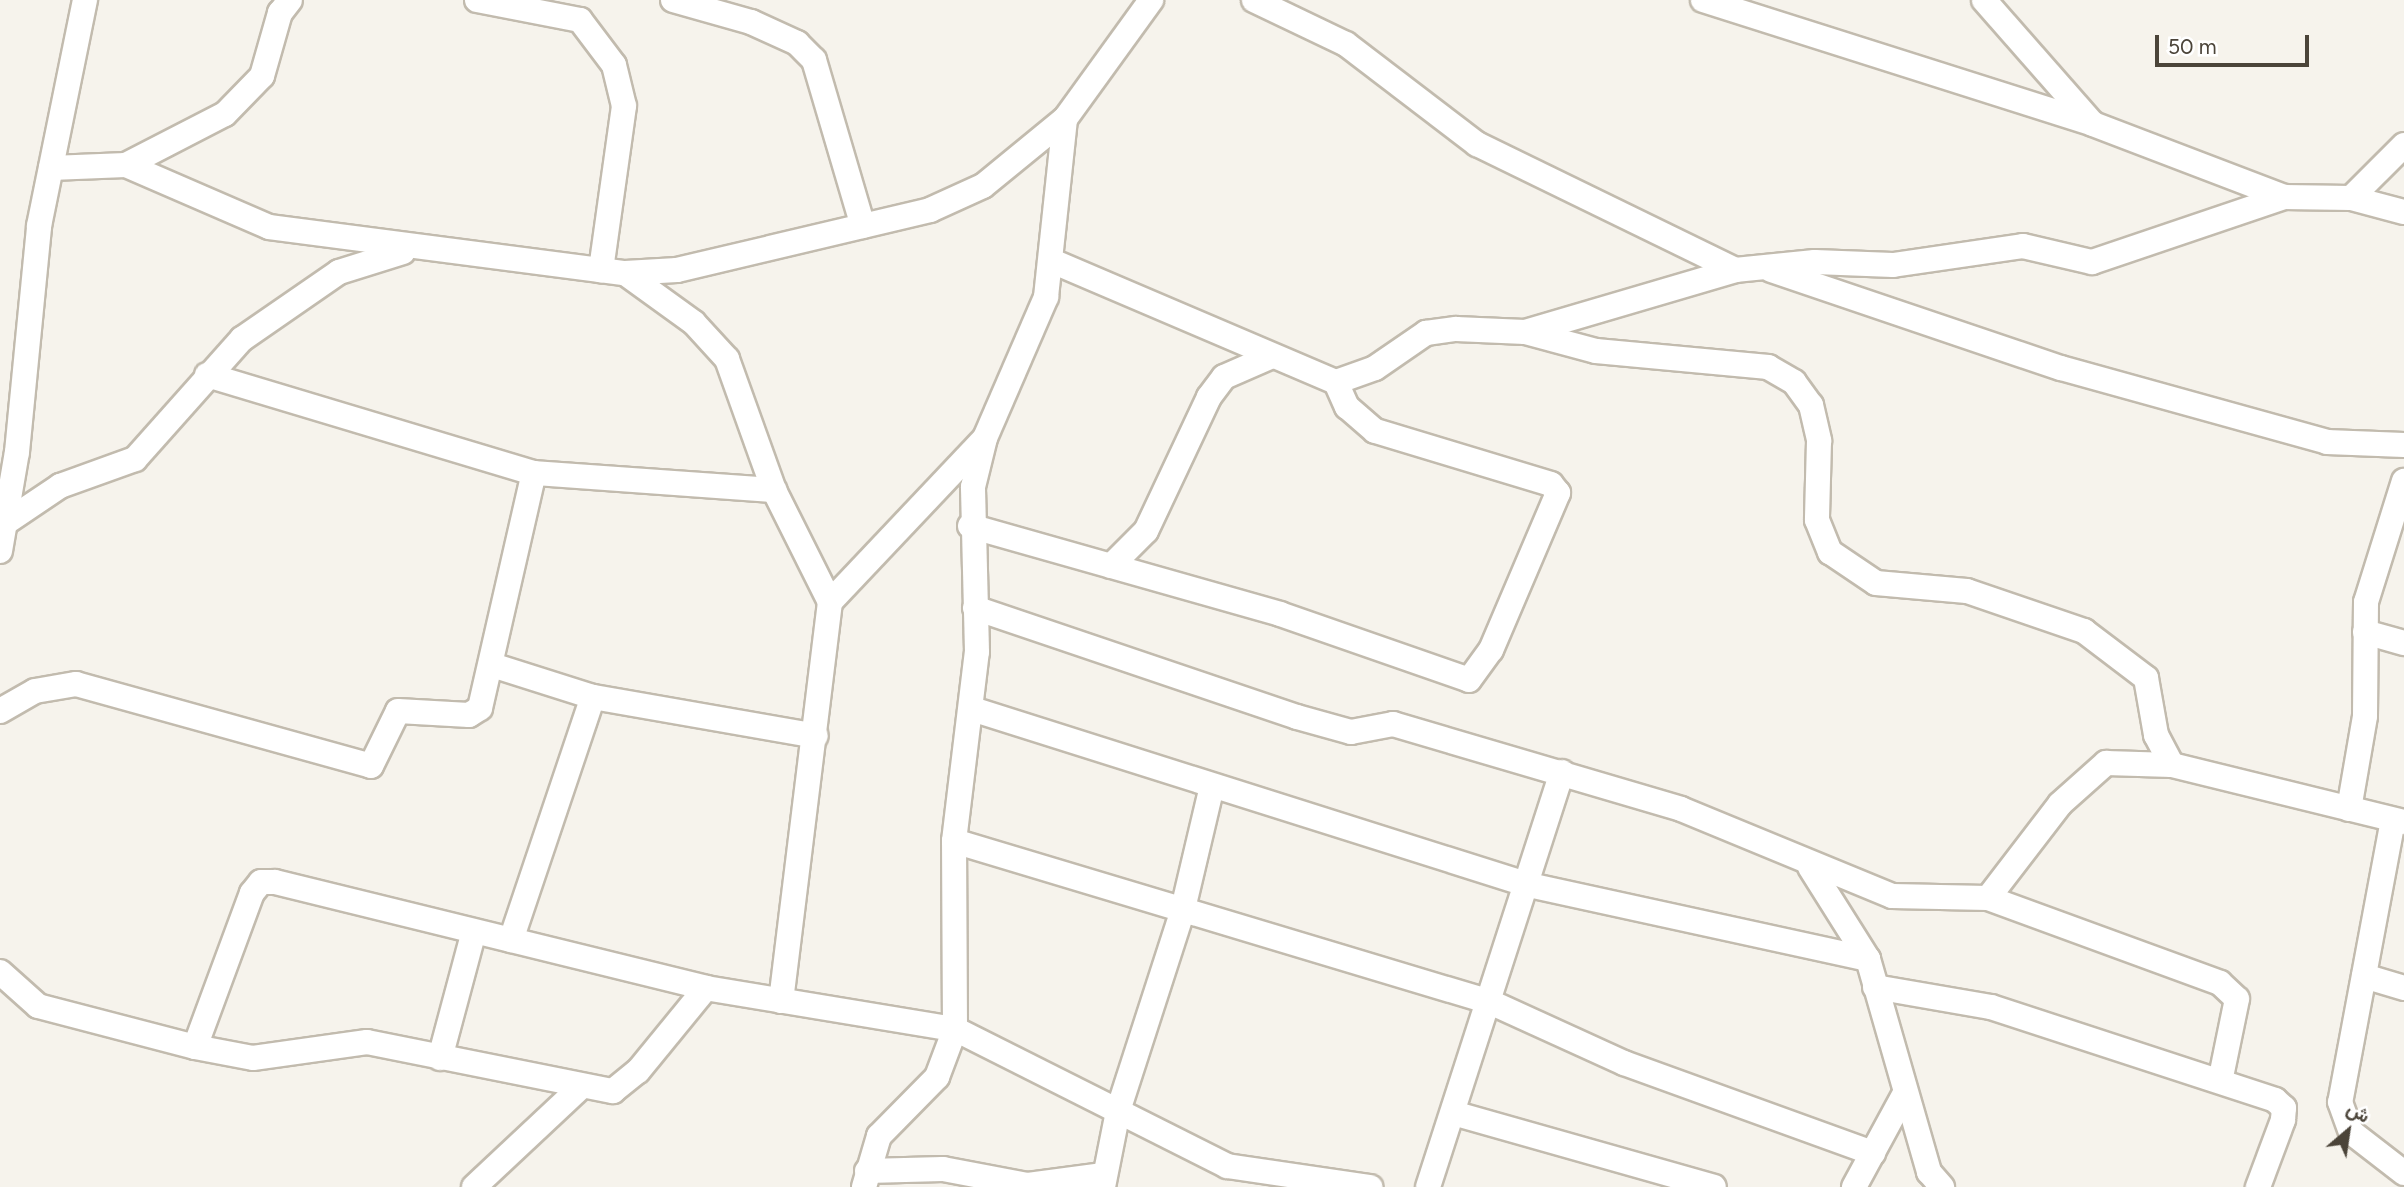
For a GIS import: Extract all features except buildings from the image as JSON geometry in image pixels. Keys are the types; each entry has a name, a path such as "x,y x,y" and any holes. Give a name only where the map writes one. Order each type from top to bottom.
{"street":[{"path":"0,551 8,521 29,297 51,167 85,0"},
{"path":"126,165 246,96 262,76 280,13 290,0"},
{"path":"477,0 583,10 614,65 623,89 613,271"},
{"path":"673,0 751,22 796,43 814,60 863,226"},
{"path":"51,167 126,165 269,227 613,271 677,270 930,210 982,186 1065,119 1152,0"},
{"path":"1254,0 1346,44 1477,144 1735,270"},
{"path":"1703,0 2093,124 2284,197"},
{"path":"1984,0 2093,124"},
{"path":"1065,119 1052,261 1033,332 985,438 971,526 975,608 972,709 954,841 955,1029 937,1077 879,1136 865,1179 943,1169 1028,1185 1103,1181 1118,1111 1182,913 1212,786"},
{"path":"2351,198 2404,145"},
{"path":"1525,332 1735,270 1893,265 2024,246 2092,262 2284,197 2351,198 2404,212"},
{"path":"8,521 60,486 135,460 242,338 339,272 418,248"},
{"path":"1052,261 1270,357 1336,382 1375,368 1426,333 1525,332 1596,351 1741,360 1794,382 1811,405 1819,441 1817,520 1830,552 1876,583 1966,591 2084,631 2146,678 2156,735 2172,765"},
{"path":"1764,267 2061,368 2327,442 2404,445"},
{"path":"613,271 694,323 727,359 774,490 830,602 816,736 781,1001"},
{"path":"1111,566 1146,531 1217,387 1239,368 1270,357"},
{"path":"207,375 534,473 774,490"},
{"path":"971,526 1280,614 1469,680 1491,650 1558,493 1551,484 1375,431 1347,407 1336,382"},
{"path":"830,602 985,438"},
{"path":"0,711 35,691 76,684 371,766 398,711 476,714 492,665 534,473"},
{"path":"2348,809 2365,716 2365,632 2373,572 2404,481"},
{"path":"975,608 1297,717 1351,732 1393,724 1681,809 1810,867 1905,899 1988,898 2232,989 2237,999 2221,1077"},
{"path":"2365,632 2404,643"},
{"path":"492,665 593,697 816,736"},
{"path":"511,940 593,697"},
{"path":"972,709 1529,885 1868,959"},
{"path":"1988,898 2086,775 2106,763 2172,765 2399,821 2364,976 2340,1102 2351,1132 2404,1172"},
{"path":"1428,1187 1529,885 1562,772"},
{"path":"954,841 1182,913 1490,1002 1624,1063 1873,1153"},
{"path":"1810,867 1868,959 1904,1095 1928,1172 1942,1187"},
{"path":"195,1047 252,892 261,882 706,988 955,1029 1227,1166 1293,1181 1370,1187"},
{"path":"440,1058 474,931"},
{"path":"0,972 38,1006 195,1047 253,1058 367,1042 581,1087 613,1091 625,1084 706,988"},
{"path":"2364,976 2404,988"},
{"path":"1875,987 1991,1007 2221,1077 2284,1108 2258,1187"},
{"path":"474,1187 581,1087"},
{"path":"1854,1187 1904,1095"},
{"path":"1453,1113 1714,1187"}]}
